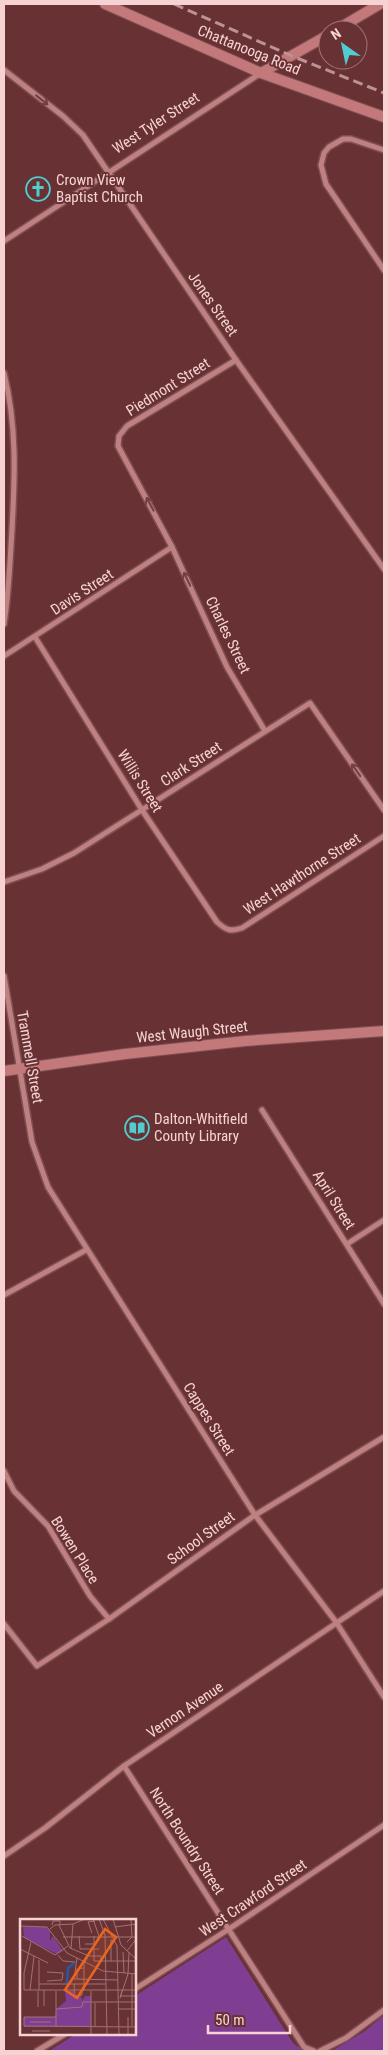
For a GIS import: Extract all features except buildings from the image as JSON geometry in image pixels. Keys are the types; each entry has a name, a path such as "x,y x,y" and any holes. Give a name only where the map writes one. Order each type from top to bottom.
{"street":[{"name":"Chattanooga Road","path":"105,4 261,73 384,117"},
{"path":"353,20 380,4"},
{"name":"West Tyler Street","path":"4,241 261,73 318,41"},
{"name":"Jones Street","path":"4,70 63,116 83,136 236,360 384,569"},
{"path":"384,150 351,139 343,139 329,147 324,153 320,165 326,184 384,270"},
{"name":"Piedmont Street","path":"172,547 118,446 119,436 127,426 236,360"},
{"path":"4,373 11,402 16,466 10,567 4,624"},
{"name":"Davis Street","path":"4,656 172,547"},
{"name":"Charles Street","path":"172,547 228,667 265,731"},
{"name":"Willis Street","path":"35,637 142,810 217,922 225,929 232,931"},
{"name":"Clark Street","path":"4,882 42,869 74,853 310,703 384,810"},
{"name":"West Hawthorne Street","path":"232,931 242,928 384,836"},
{"name":"Trammell Street","path":"4,976 32,1142"},
{"name":"West Waugh Street","path":"4,1071 125,1054 245,1041 384,1031"},
{"name":"April Street","path":"262,1110 384,1304"},
{"name":"Cappes Street","path":"32,1142 48,1187 86,1250 255,1514 336,1622 384,1697"},
{"path":"346,1244 384,1220"},
{"path":"4,1295 86,1250"},
{"name":"School Street","path":"4,1624 37,1666 109,1619 255,1514 384,1437"},
{"name":"Bowen Place","path":"4,1470 14,1491 48,1526 90,1596 109,1619"},
{"name":"Vernon Avenue","path":"4,1856 46,1828 124,1766 384,1591"},
{"name":"North Boundry Street","path":"124,1766 304,2047 314,2051"},
{"name":"West Crawford Street","path":"136,1988 229,1929 384,1825"},
{"path":"320,2051 346,2038 384,2010"},
{"path":"37,2051 63,2035"}],"shaded area":[{"path":"226,1937 293,2043 304,2051 49,2051 74,2035 136,2035 136,1995"},
{"path":"384,2015 384,2051 332,2051 365,2031"}],"railway":[{"path":"174,4 292,56 384,93"}],"place":[{"name":"Crown View Baptist Church","path":"38,189"},
{"name":"Dalton-Whitfield County Library","path":"137,1128"}]}
